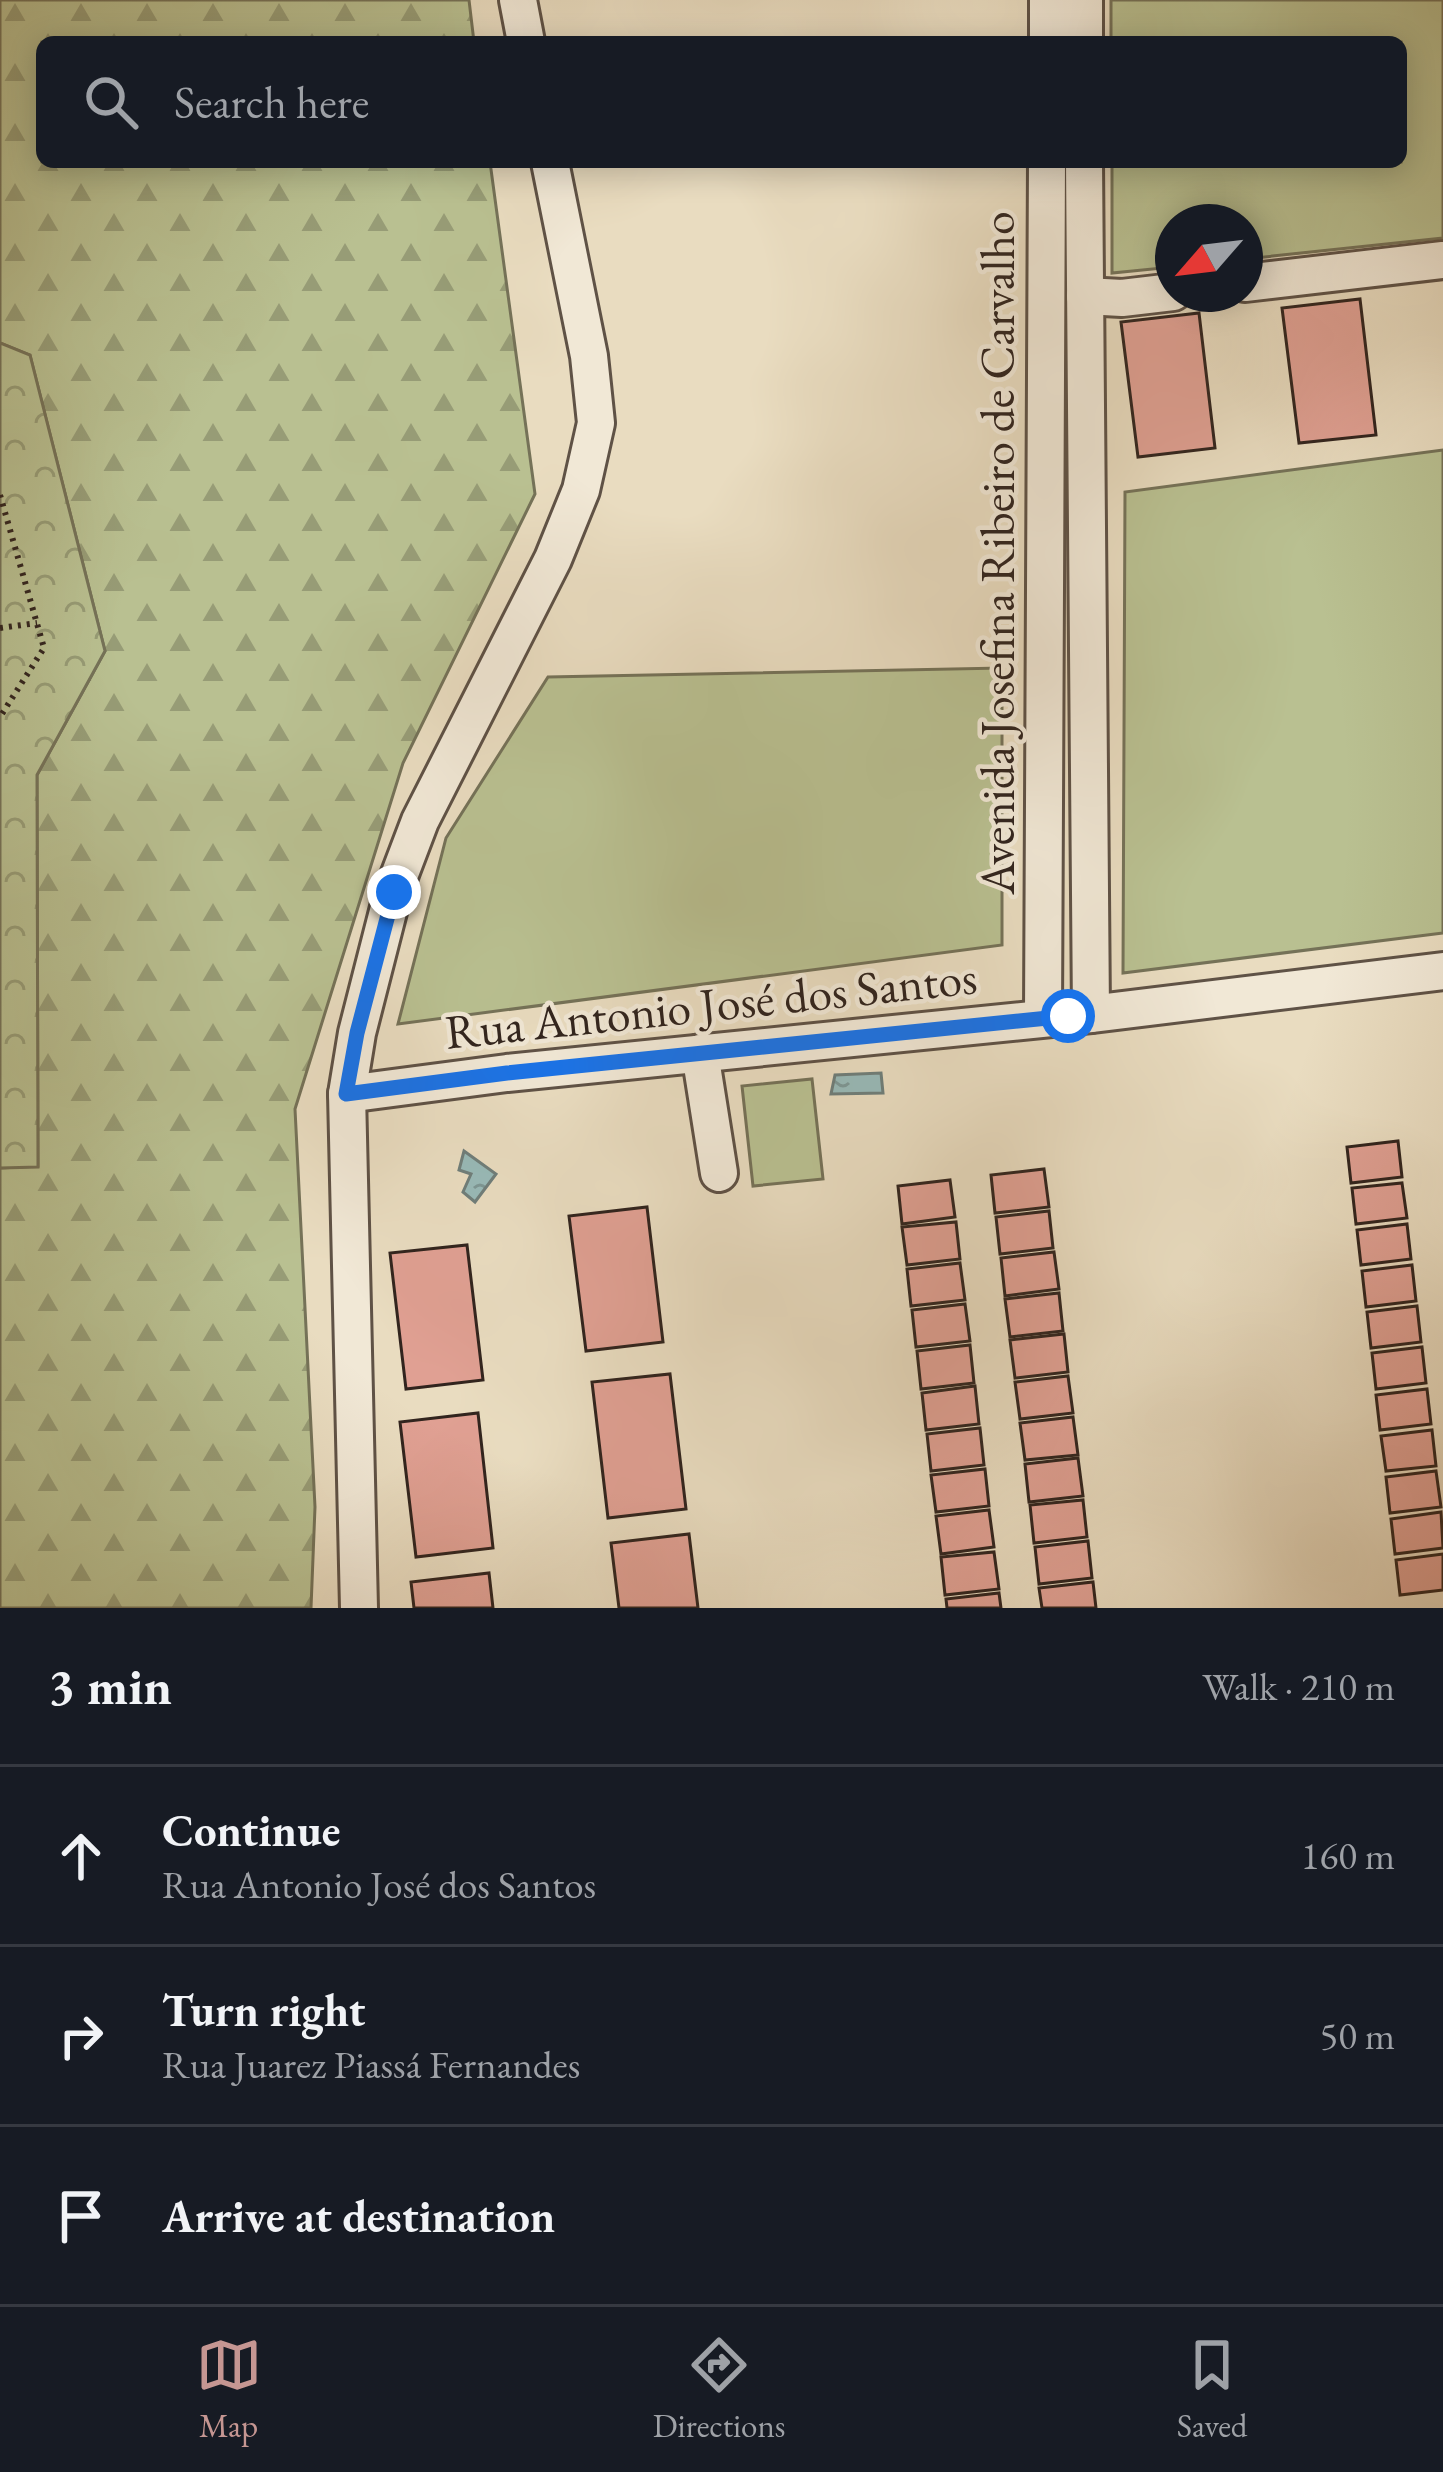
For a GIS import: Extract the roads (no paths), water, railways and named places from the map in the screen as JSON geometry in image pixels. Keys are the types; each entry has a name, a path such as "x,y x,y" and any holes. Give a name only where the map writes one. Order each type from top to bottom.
{"street":[{"path":"518,0 525,36"},
{"path":"1048,0 1048,36"},
{"path":"1084,0 1084,36"},
{"path":"359,1608 346,1094 394,892 420,821 553,559 580,490 596,423 589,356 551,168"},
{"name":"Avenida Josefina Ribeiro de Carvalho","path":"1043,1017 1047,168"},
{"name":"Avenida Josefina Ribeiro de Carvalho","path":"1084,168 1091,1014"},
{"path":"1263,281 1443,260"},
{"path":"1085,296 1155,294"},
{"name":"Rua Antonio José dos Santos","path":"346,1094 1443,971"},
{"path":"700,1053 719,1173"}],"water":[{"path":"881,1073 883,1093 831,1094 835,1075"},
{"path":"464,1151 496,1174 475,1202 463,1192 471,1174 459,1170"}]}
